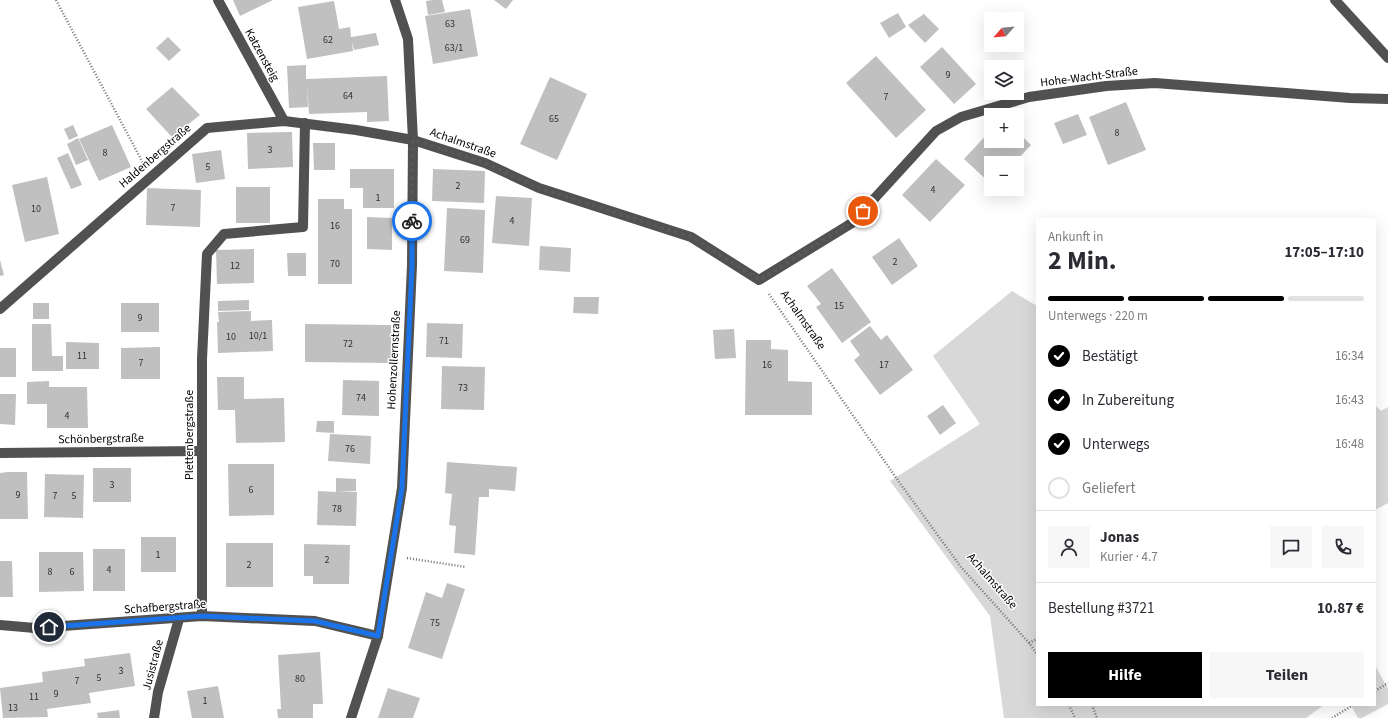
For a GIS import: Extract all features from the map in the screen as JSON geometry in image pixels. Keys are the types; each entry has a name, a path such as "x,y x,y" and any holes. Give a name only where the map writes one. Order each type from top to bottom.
{"street":[{"name":"Katzensteig","path":"218,0 284,121"},
{"name":"Hohenzollernstraße","path":"351,718 378,636 402,488 412,265 413,140 408,39 395,0"},
{"path":"1334,0 1388,58"},
{"name":"Hohe-Wacht-Straße","path":"760,280 852,222 936,131 961,117 1029,97 1106,86 1155,83 1350,98 1388,99"},
{"name":"Haldenbergstraße","path":"0,309 150,176 207,128 284,121 413,140"},
{"name":"Plettenbergstraße","path":"202,616 202,359 207,254 224,234 303,227 305,123"},
{"name":"Achalmstraße","path":"413,140 485,163 539,188 691,237 760,280"},
{"name":"Schönbergstraße","path":"0,453 202,450"},
{"name":"Schafbergstraße","path":"0,625 35,628 179,619 202,616 315,621 378,636"},
{"name":"Jusistraße","path":"154,718 158,692 179,619"}],"path":[{"path":"56,0 150,176"},
{"name":"Achalmstraße","path":"760,280 899,482 961,567 1030,643 1036,652"},
{"path":"390,556 466,567"},
{"path":"1030,643 1036,640"},
{"path":"1376,690 1388,682"},
{"path":"1069,706 1075,718"},
{"path":"1092,706 1097,718"},
{"path":"1332,718 1351,706"}],"shaded area":[{"path":"1012,291 1036,305 1036,706 1323,706 1306,718 1004,718 990,616 890,481 980,424 933,356"},
{"path":"1376,406 1381,411 1388,407 1388,503 1376,509"},
{"path":"1376,667 1388,689 1388,704 1362,718 1358,718 1352,706 1376,706"}],"building":[{"path":"233,0 273,0 240,16"},
{"path":"442,0 445,12 428,15 426,1"},
{"path":"494,0 513,0 506,9"},
{"path":"334,1 339,29 350,27 351,37 376,33 379,45 354,50 352,42 353,51 307,59 298,7"},
{"path":"470,9 478,56 433,64 425,16"},
{"path":"898,13 906,27 889,38 880,23"},
{"path":"924,14 939,29 925,43 908,25"},
{"path":"168,37 181,50 169,61 156,48"},
{"path":"942,47 976,84 954,104 920,67"},
{"path":"876,56 926,110 896,138 846,83"},
{"path":"306,65 306,79 387,76 389,121 367,122 367,112 309,114 307,84 308,107 289,108 287,66"},
{"path":"550,77 587,94 557,160 520,144"},
{"path":"172,87 200,115 172,137 146,109"},
{"path":"1126,102 1146,150 1108,165 1089,117"},
{"path":"1078,114 1087,135 1063,144 1054,123"},
{"path":"73,125 78,136 69,140 64,129"},
{"path":"112,125 131,167 99,181 79,139"},
{"path":"292,132 293,167 248,169 247,133"},
{"path":"78,138 88,160 76,165 67,144"},
{"path":"984,138 984,148 1024,148 1024,138 1031,145 1021,156 984,156 984,178 964,159"},
{"path":"313,143 335,143 335,170 314,170"},
{"path":"221,150 225,179 196,183 192,154"},
{"path":"68,153 82,185 71,189 57,158"},
{"path":"936,159 965,185 930,222 902,195"},
{"path":"350,169 394,169 394,208 363,208 363,188 350,188"},
{"path":"433,169 485,171 484,203 432,201"},
{"path":"47,177 59,234 25,242 12,185"},
{"path":"236,187 270,187 270,223 236,223"},
{"path":"147,188 201,190 200,227 146,225"},
{"path":"496,196 532,198 529,246 492,243"},
{"path":"318,199 344,199 344,209 352,209 352,284 318,284"},
{"path":"447,208 485,210 483,273 444,271"},
{"path":"367,217 392,218 392,250 367,249"},
{"path":"899,238 918,266 892,285 872,257"},
{"path":"540,246 571,248 570,272 539,270"},
{"path":"254,249 254,283 217,284 216,250"},
{"path":"287,253 306,253 306,276 288,276"},
{"path":"0,260 4,275 0,276"},
{"path":"832,268 871,322 842,343 816,307 821,304 807,286"},
{"path":"574,297 599,297 598,314 573,313"},
{"path":"249,300 249,310 218,311 218,301"},
{"path":"33,303 49,303 49,319 33,319"},
{"path":"121,303 159,303 159,332 121,332"},
{"path":"251,311 251,321 272,320 273,351 218,353 218,312"},
{"path":"427,323 463,324 462,358 426,357"},
{"path":"32,324 51,324 52,356 63,356 63,371 32,371"},
{"path":"305,324 391,325 391,363 305,362"},
{"path":"870,326 881,340 887,335 913,370 880,395 854,360 860,355 850,341"},
{"path":"734,329 736,358 715,359 713,330"},
{"path":"746,340 771,340 771,349 788,350 788,381 812,382 812,415 745,415"},
{"path":"66,342 99,343 99,369 66,369"},
{"path":"160,347 160,379 121,379 121,348"},
{"path":"0,348 16,348 16,377 0,377"},
{"path":"442,366 485,367 484,410 441,409"},
{"path":"217,377 244,377 244,399 284,398 285,442 236,443 235,410 218,410"},
{"path":"343,380 379,381 379,416 342,415"},
{"path":"49,381 49,387 87,387 88,428 47,428 47,404 27,404 27,382"},
{"path":"0,394 16,394 15,425 0,424"},
{"path":"943,405 956,423 940,435 927,416"},
{"path":"317,421 334,421 334,433 316,432"},
{"path":"330,434 371,436 370,464 328,461"},
{"path":"447,462 517,467 515,491 489,489 489,497 479,497 475,555 454,553 456,526 449,525 452,494 445,493"},
{"path":"228,464 274,464 274,515 229,516"},
{"path":"93,468 131,468 131,502 93,502"},
{"path":"27,472 28,519 0,519 0,473"},
{"path":"45,474 84,475 83,518 44,517"},
{"path":"336,478 356,479 356,491 338,492 357,492 356,526 317,525 318,491 336,492"},
{"path":"141,537 176,537 176,572 141,572"},
{"path":"226,543 273,543 273,587 226,587"},
{"path":"304,544 350,545 349,584 313,584 313,576 304,576"},
{"path":"93,549 125,549 125,591 93,591"},
{"path":"39,552 83,552 84,591 39,592"},
{"path":"0,561 12,561 13,597 0,597"},
{"path":"447,583 465,589 442,659 408,648 426,592 442,598"},
{"path":"320,652 323,704 313,704 313,718 278,718 277,709 281,709 278,655"},
{"path":"130,653 135,686 89,693 91,703 47,709 48,717 3,718 0,688 43,682 42,672 85,666 84,659"},
{"path":"218,686 224,718 192,718 187,691"},
{"path":"388,688 420,698 413,718 378,718"},
{"path":"119,710 120,718 98,718 97,713"}],"way so far":[{"path":"412,221 413,140 485,163 539,188 691,237 760,280 852,222 863,211"}],"route":[{"path":"49,627 179,619 202,616 315,621 378,636 402,488 412,265 412,221"}]}
